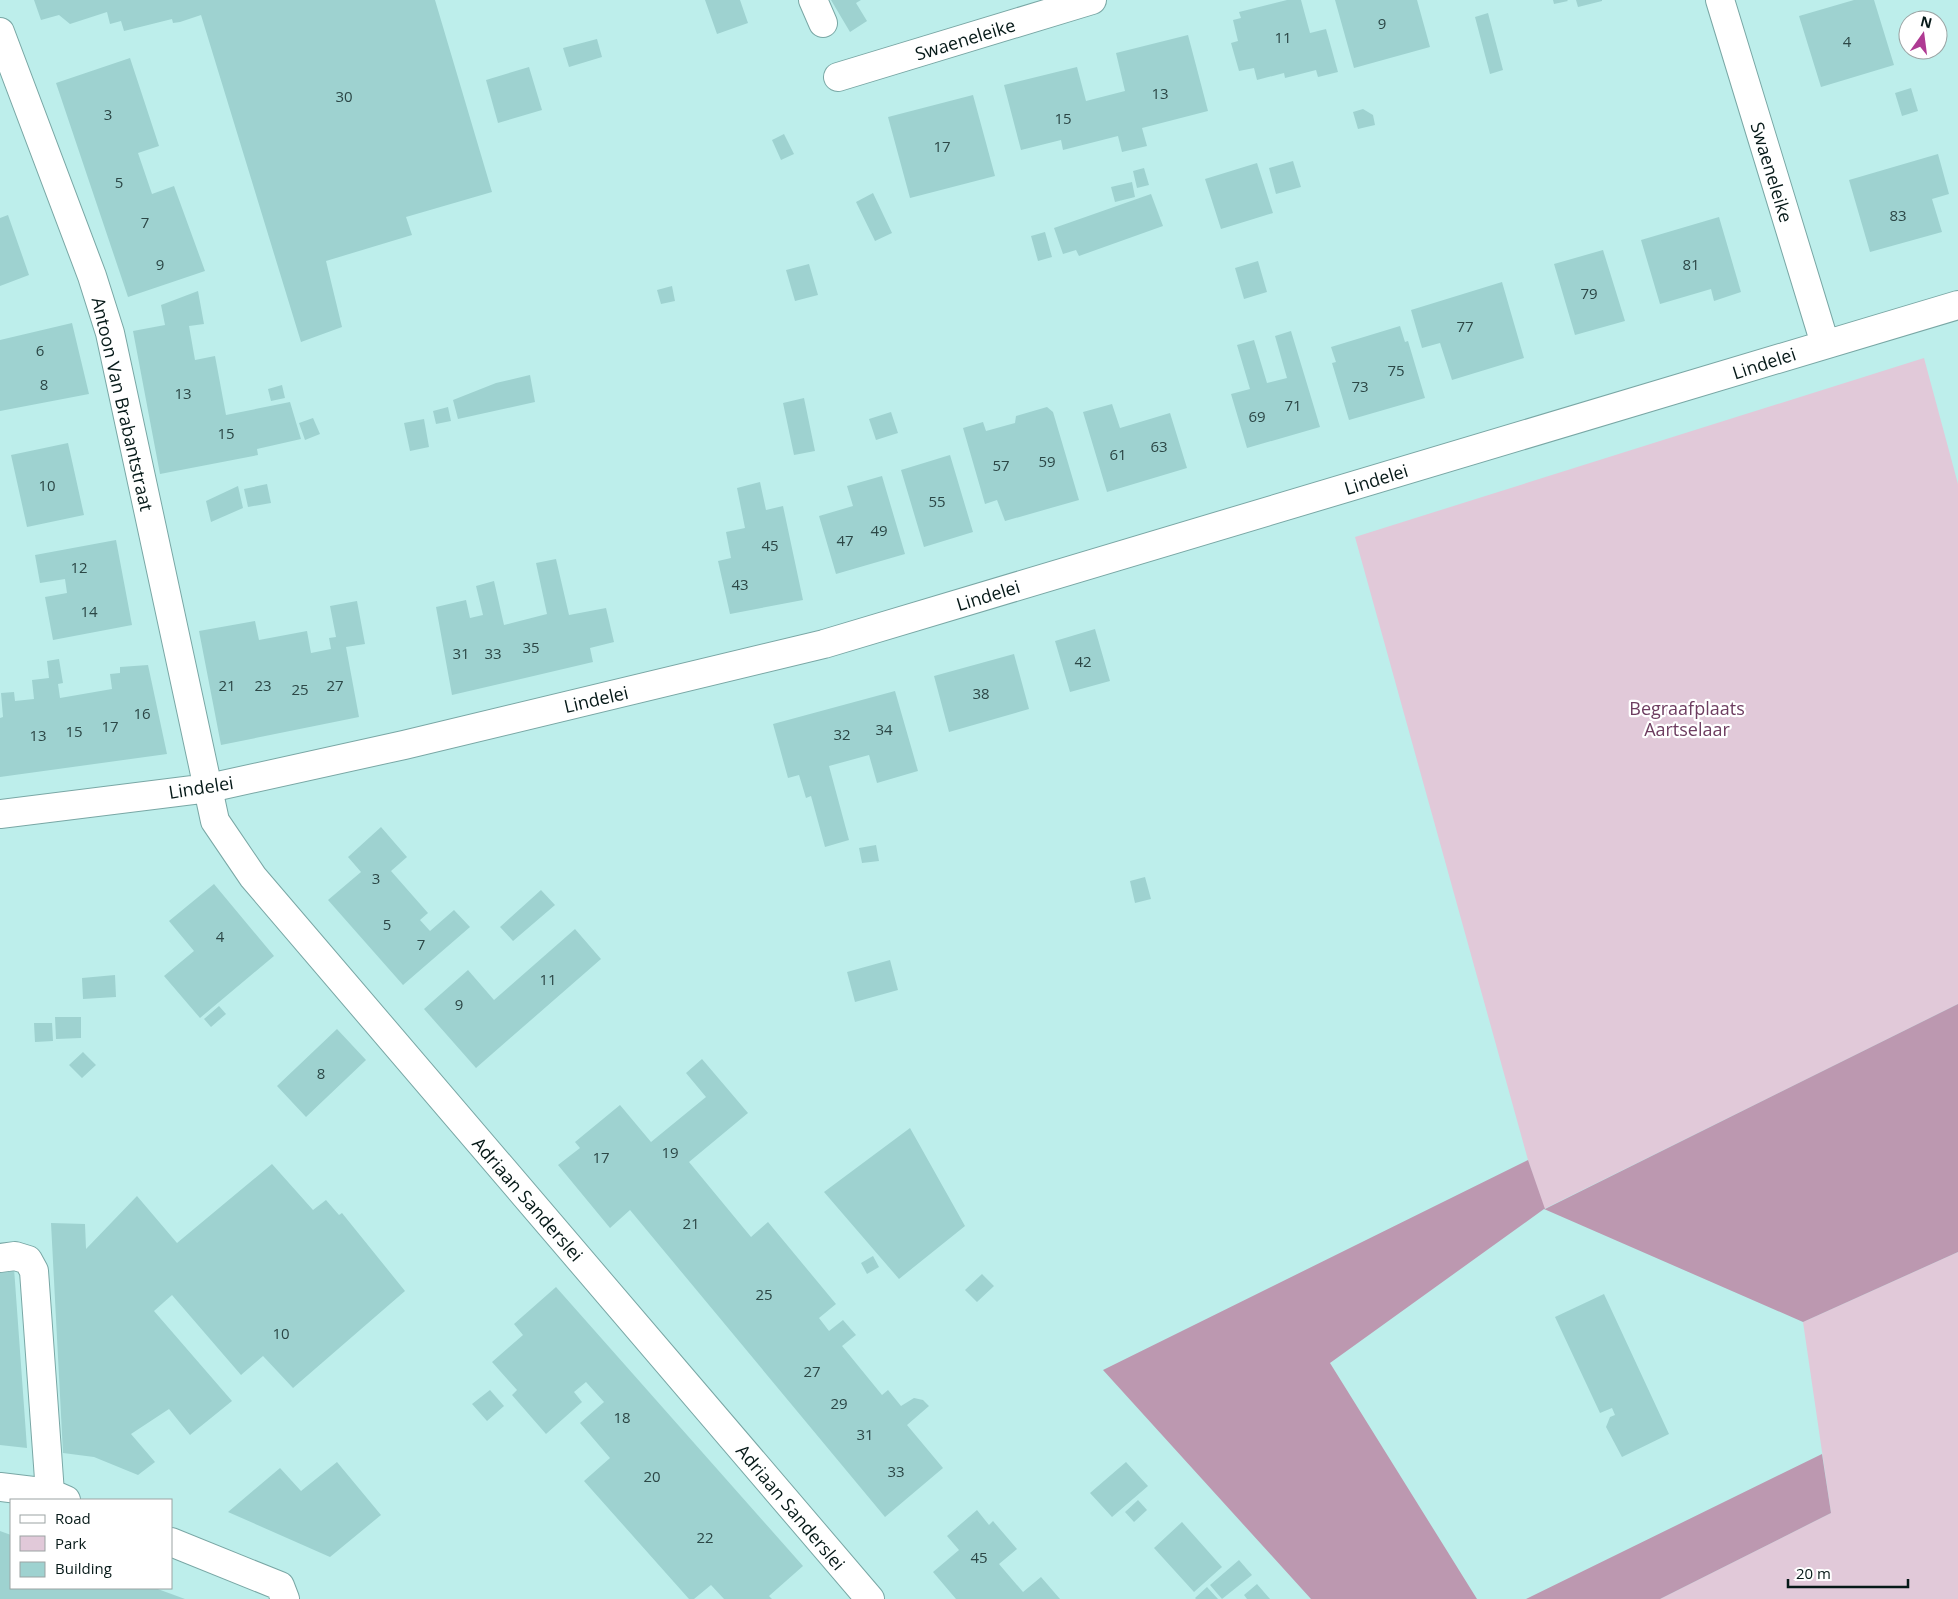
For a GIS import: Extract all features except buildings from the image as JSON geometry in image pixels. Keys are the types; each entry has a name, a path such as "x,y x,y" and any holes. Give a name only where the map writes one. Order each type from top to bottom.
{"street":[{"name":"Swaeneleike","path":"838,77 1092,0"},
{"name":"Swaeneleike","path":"1720,0 1825,344"},
{"name":"Antoon Van Brabantstraat","path":"0,32 92,276 110,333 208,788"},
{"name":"Lindelei","path":"0,814 208,788 404,745 824,644 1958,305"},
{"name":"Adriaan Sanderslei","path":"208,788 215,821 253,877 870,1599"},
{"path":"0,1258 15,1256 28,1260 34,1271 59,1497 0,1486"},
{"path":"172,1542 280,1586 286,1599"}],"green space":[{"name":"Begraafplaats Aartselaar","path":"1924,358 1958,484 1958,1004 1544,1209 1528,1160 1355,537"},
{"path":"1958,1252 1958,1599 1660,1599 1831,1513 1803,1322"}],"shaded area":[{"path":"1958,1004 1958,1252 1803,1322 1544,1209 1330,1363 1477,1599 1311,1599 1103,1370 1528,1160 1545,1209"},
{"path":"1822,1454 1831,1513 1660,1599 1526,1599"}]}
